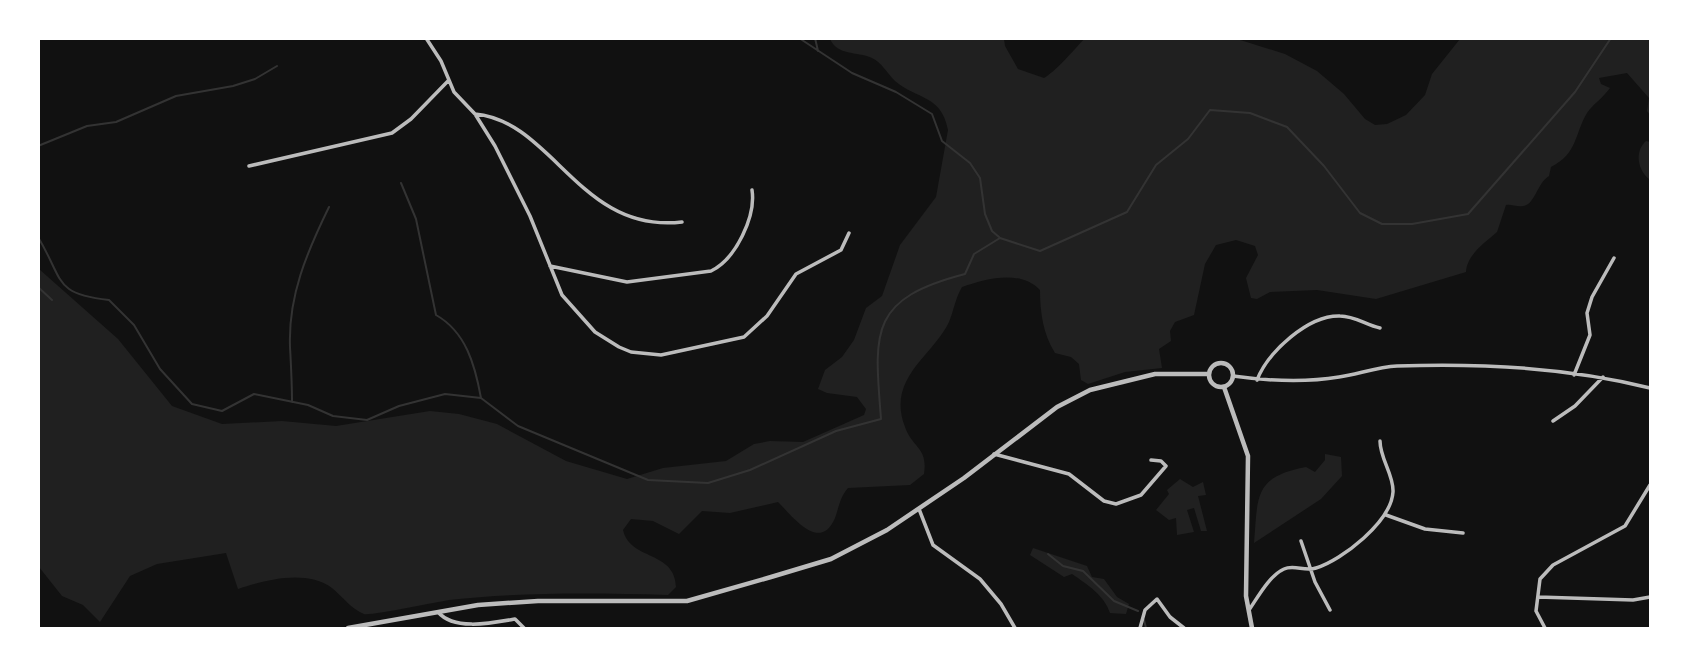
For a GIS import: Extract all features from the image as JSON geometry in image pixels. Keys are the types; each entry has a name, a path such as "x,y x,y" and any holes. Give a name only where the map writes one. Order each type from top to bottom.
{"street":[{"path":"426,38 441,61 448,81 475,114 530,216 562,295 606,341 631,352 661,355 744,337 767,316 796,274 841,250 849,233"},
{"path":"249,166 392,133 411,119 448,81"},
{"path":"475,114 486,115 510,126 607,208 661,224 682,222"},
{"path":"550,266 627,282 711,271 721,266 728,257 748,222 754,204 752,190"},
{"path":"1574,375 1590,335 1587,313 1592,297 1614,258"},
{"path":"1257,380 1274,353 1320,319 1352,317 1367,326 1381,328"},
{"path":"1209,374 1214,365 1223,363 1232,369 1233,376 1224,387"},
{"path":"1233,376 1257,380 1313,380 1394,366 1489,368 1603,377 1650,388"},
{"path":"348,628 436,611 538,601 687,601 831,559 868,541 919,509 1057,407 1090,390 1155,374 1209,374"},
{"path":"1209,374 1214,385 1224,387"},
{"path":"1553,421 1575,407 1603,377"},
{"path":"1224,387 1248,457 1248,611 1252,628"},
{"path":"1248,611 1284,569 1311,570 1367,536 1386,515 1393,488 1380,441"},
{"path":"994,454 1069,474 1104,501 1116,504 1141,495 1166,466 1161,461 1151,460"},
{"path":"1545,628 1538,619 1539,581 1548,569 1625,526 1634,516 1650,485"},
{"path":"919,509 933,545 963,565 990,590 1015,628"},
{"path":"1386,515 1425,530 1463,533"},
{"path":"1301,541 1330,610"},
{"path":"1537,597 1633,600 1650,597"},
{"path":"1140,628 1145,610 1157,599 1170,617 1184,628"},
{"path":"436,611 447,622 515,619 524,628"}],"shaded area":[{"path":"830,39 1004,39 1018,69 1044,78 1084,39 1237,39 1285,54 1317,71 1344,94 1365,119 1375,125 1387,124 1406,115 1425,95 1432,74 1460,39 1650,39 1650,115 1647,111 1649,98 1627,73 1599,78 1601,84 1610,88 1587,113 1571,150 1551,167 1549,176 1527,205 1506,205 1497,232 1473,254 1466,272 1376,299 1317,290 1270,292 1257,299 1251,298 1246,278 1258,255 1255,246 1236,240 1216,245 1205,264 1194,315 1175,322 1170,331 1171,341 1159,349 1162,368 1125,372 1088,384 1081,380 1079,364 1071,357 1055,353 1051,346 1043,323 1040,290 1023,280 1013,278 981,281 962,287 949,322 906,381 902,395 901,410 905,427 922,453 924,474 910,485 848,488 835,518 829,528 822,532 806,529 778,502 730,513 702,511 679,534 653,521 631,519 623,530 627,540 634,547 661,561 674,575 676,587 668,595 531,594 449,600 364,614 332,588 310,579 285,578 238,589 226,553 157,564 130,576 100,622 83,605 62,596 39,567 39,269 118,339 172,406 222,424 282,421 336,426 430,411 459,414 497,424 566,461 627,479 663,468 726,461 754,444 770,441 803,442 864,415 866,409 857,397 827,393 818,389 825,370 842,357 854,340 866,308 882,296 900,245 936,197 948,130 945,118 934,104 895,81 876,60 843,51"},
{"path":"1646,141 1650,142 1649,179 1642,171 1639,161 1640,150"},
{"path":"1325,454 1341,457 1342,476 1321,499 1254,543 1258,501 1267,483 1289,471 1306,467 1315,472 1325,460"},
{"path":"1180,479 1193,487 1203,482 1206,495 1198,496 1207,531 1201,531 1194,508 1187,510 1194,532 1177,535 1176,518 1169,520 1156,510 1169,494 1167,490"},
{"path":"1033,548 1087,566 1092,577 1104,579 1117,597 1129,604 1126,614 1110,613 1100,596 1084,582 1072,574 1064,577 1030,555"}],"waterway":[{"path":"799,38 852,73 896,92 932,114 942,141 970,163 980,178 985,214 992,231 999,237"},
{"path":"815,38 818,51"},
{"path":"38,237 62,282 78,294 109,300 134,325 160,369 192,404 222,411 254,394 308,405 333,416 367,420 399,406 445,394 481,398 518,426 648,480 708,483 750,470 836,431 881,419 879,341 884,323 894,308 910,295 965,274 974,254 1000,238 1040,251 1127,212 1156,165 1188,139 1210,110 1250,113 1287,127 1324,166 1360,213 1382,224 1412,224 1468,214 1575,92 1611,38"},
{"path":"38,146 87,126 116,122 176,96 233,86 255,79 277,66"},
{"path":"401,183 416,219 436,315 455,330 462,340 476,374 481,398"},
{"path":"292,402 292,310 306,258 329,207"},
{"path":"38,287 52,300"},
{"path":"1048,554 1063,566 1083,571 1114,601 1138,611"},
{"path":"1144,620 1146,628"}]}
